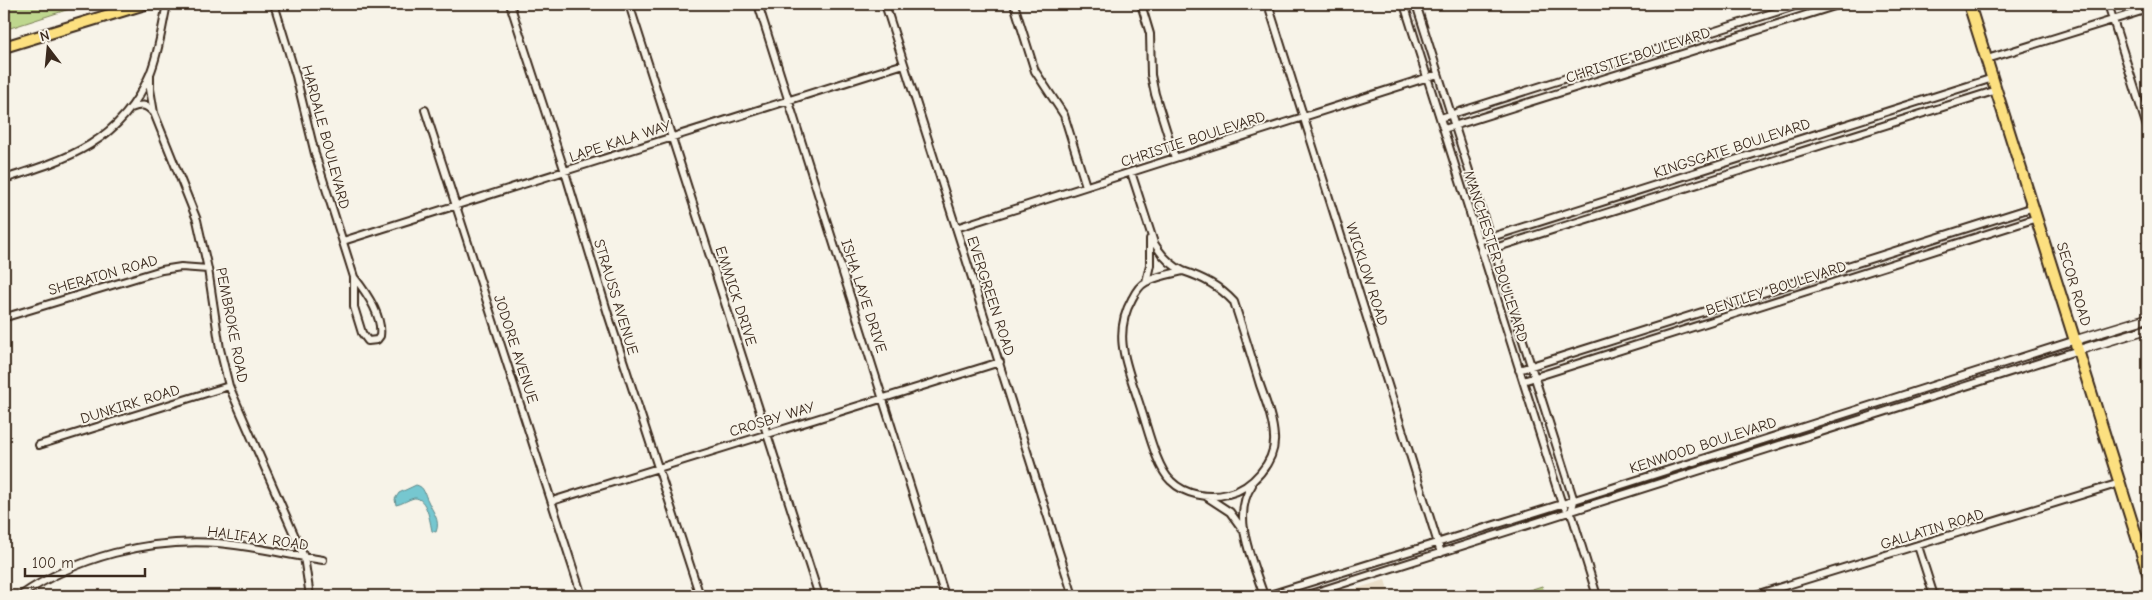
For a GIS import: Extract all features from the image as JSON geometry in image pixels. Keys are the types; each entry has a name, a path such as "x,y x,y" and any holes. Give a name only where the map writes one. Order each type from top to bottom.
{"main road":[{"path":"4,47 144,4"},
{"name":"SECOR ROAD","path":"1969,4 2148,573"}],"street":[{"name":"PEMBROKE ROAD","path":"4,179 73,155 97,141 115,126 140,94 150,74 157,54 167,4"},
{"name":"HARDALE BOULEVARD","path":"274,4 296,76 315,154 342,241 354,277 363,288 374,308 381,331 377,340 368,341 362,333 353,300 354,277"},
{"name":"STRAUSS AVENUE","path":"510,4 700,596"},
{"name":"EMMICK DRIVE","path":"630,4 819,596"},
{"name":"ISHA LAYE DRIVE","path":"758,4 945,596"},
{"name":"EVERGREEN ROAD","path":"885,4 1073,596"},
{"path":"1014,4 1035,72 1064,115 1086,186"},
{"path":"1141,4 1150,34 1151,75 1155,94 1174,158"},
{"name":"WICKLOW ROAD","path":"1268,4 1441,553"},
{"name":"MANCHESTER BOULEVARD","path":"1406,4 1427,78 1562,504"},
{"name":"MANCHESTER BOULEVARD","path":"1416,4 1574,500"},
{"name":"CHRISTIE BOULEVARD","path":"1440,118 1801,4"},
{"name":"CHRISTIE BOULEVARD","path":"1444,129 1841,4"},
{"path":"2108,4 2148,130"},
{"path":"1987,59 2148,9"},
{"name":"LAPE KALA WAY","path":"342,241 904,64"},
{"name":"PEMBROKE ROAD","path":"150,74 154,113 197,220 208,269 220,349 229,386 304,557 310,596"},
{"name":"CHRISTIE BOULEVARD","path":"956,228 1438,74"},
{"name":"KINGSGATE BOULEVARD","path":"1479,241 1993,78"},
{"name":"KINGSGATE BOULEVARD","path":"1482,252 1997,90"},
{"path":"129,109 139,105 147,106 154,113"},
{"name":"JODORE AVENUE","path":"426,110 582,596"},
{"path":"1131,172 1150,235 1160,253 1172,266 1210,281 1222,289 1234,302 1270,416 1274,437 1274,447 1270,456 1246,496 1242,517 1244,533 1265,596"},
{"name":"BENTLEY BOULEVARD","path":"1520,370 2034,207"},
{"name":"BENTLEY BOULEVARD","path":"1523,381 2037,218"},
{"path":"1146,282 1150,265 1150,235"},
{"name":"SHERATON ROAD","path":"6,318 162,270 181,267 208,269"},
{"path":"1183,271 1146,282 1136,291 1123,318 1120,334 1124,352 1154,451 1164,472 1171,481 1207,497 1230,512 1244,533"},
{"name":"KENWOOD BOULEVARD","path":"1265,596 2148,318"},
{"name":"KENWOOD BOULEVARD","path":"1304,596 2148,329"},
{"name":"CROSBY WAY","path":"552,501 1000,362"},
{"name":"DUNKIRK ROAD","path":"39,445 229,386"},
{"path":"1207,497 1231,494 1244,489 1254,482"},
{"name":"GALLATIN ROAD","path":"1752,596 2120,483"},
{"path":"1571,512 1574,500"},
{"path":"1562,504 1571,512 1597,596"},
{"name":"HALIFAX ROAD","path":"20,596 68,568 104,556 146,547 192,542 218,543 271,550 323,560"},
{"path":"1918,546 1934,596"}],"shaded area":[{"path":"1385,580 1390,596 1331,596"}],"green space":[{"path":"4,4 85,4 4,30"},
{"path":"1542,586 1545,596 1510,596"}],"water":[{"path":"416,485 423,489 435,516 436,532 432,531 427,511 422,501 414,498 396,505 395,499 399,493"}]}
